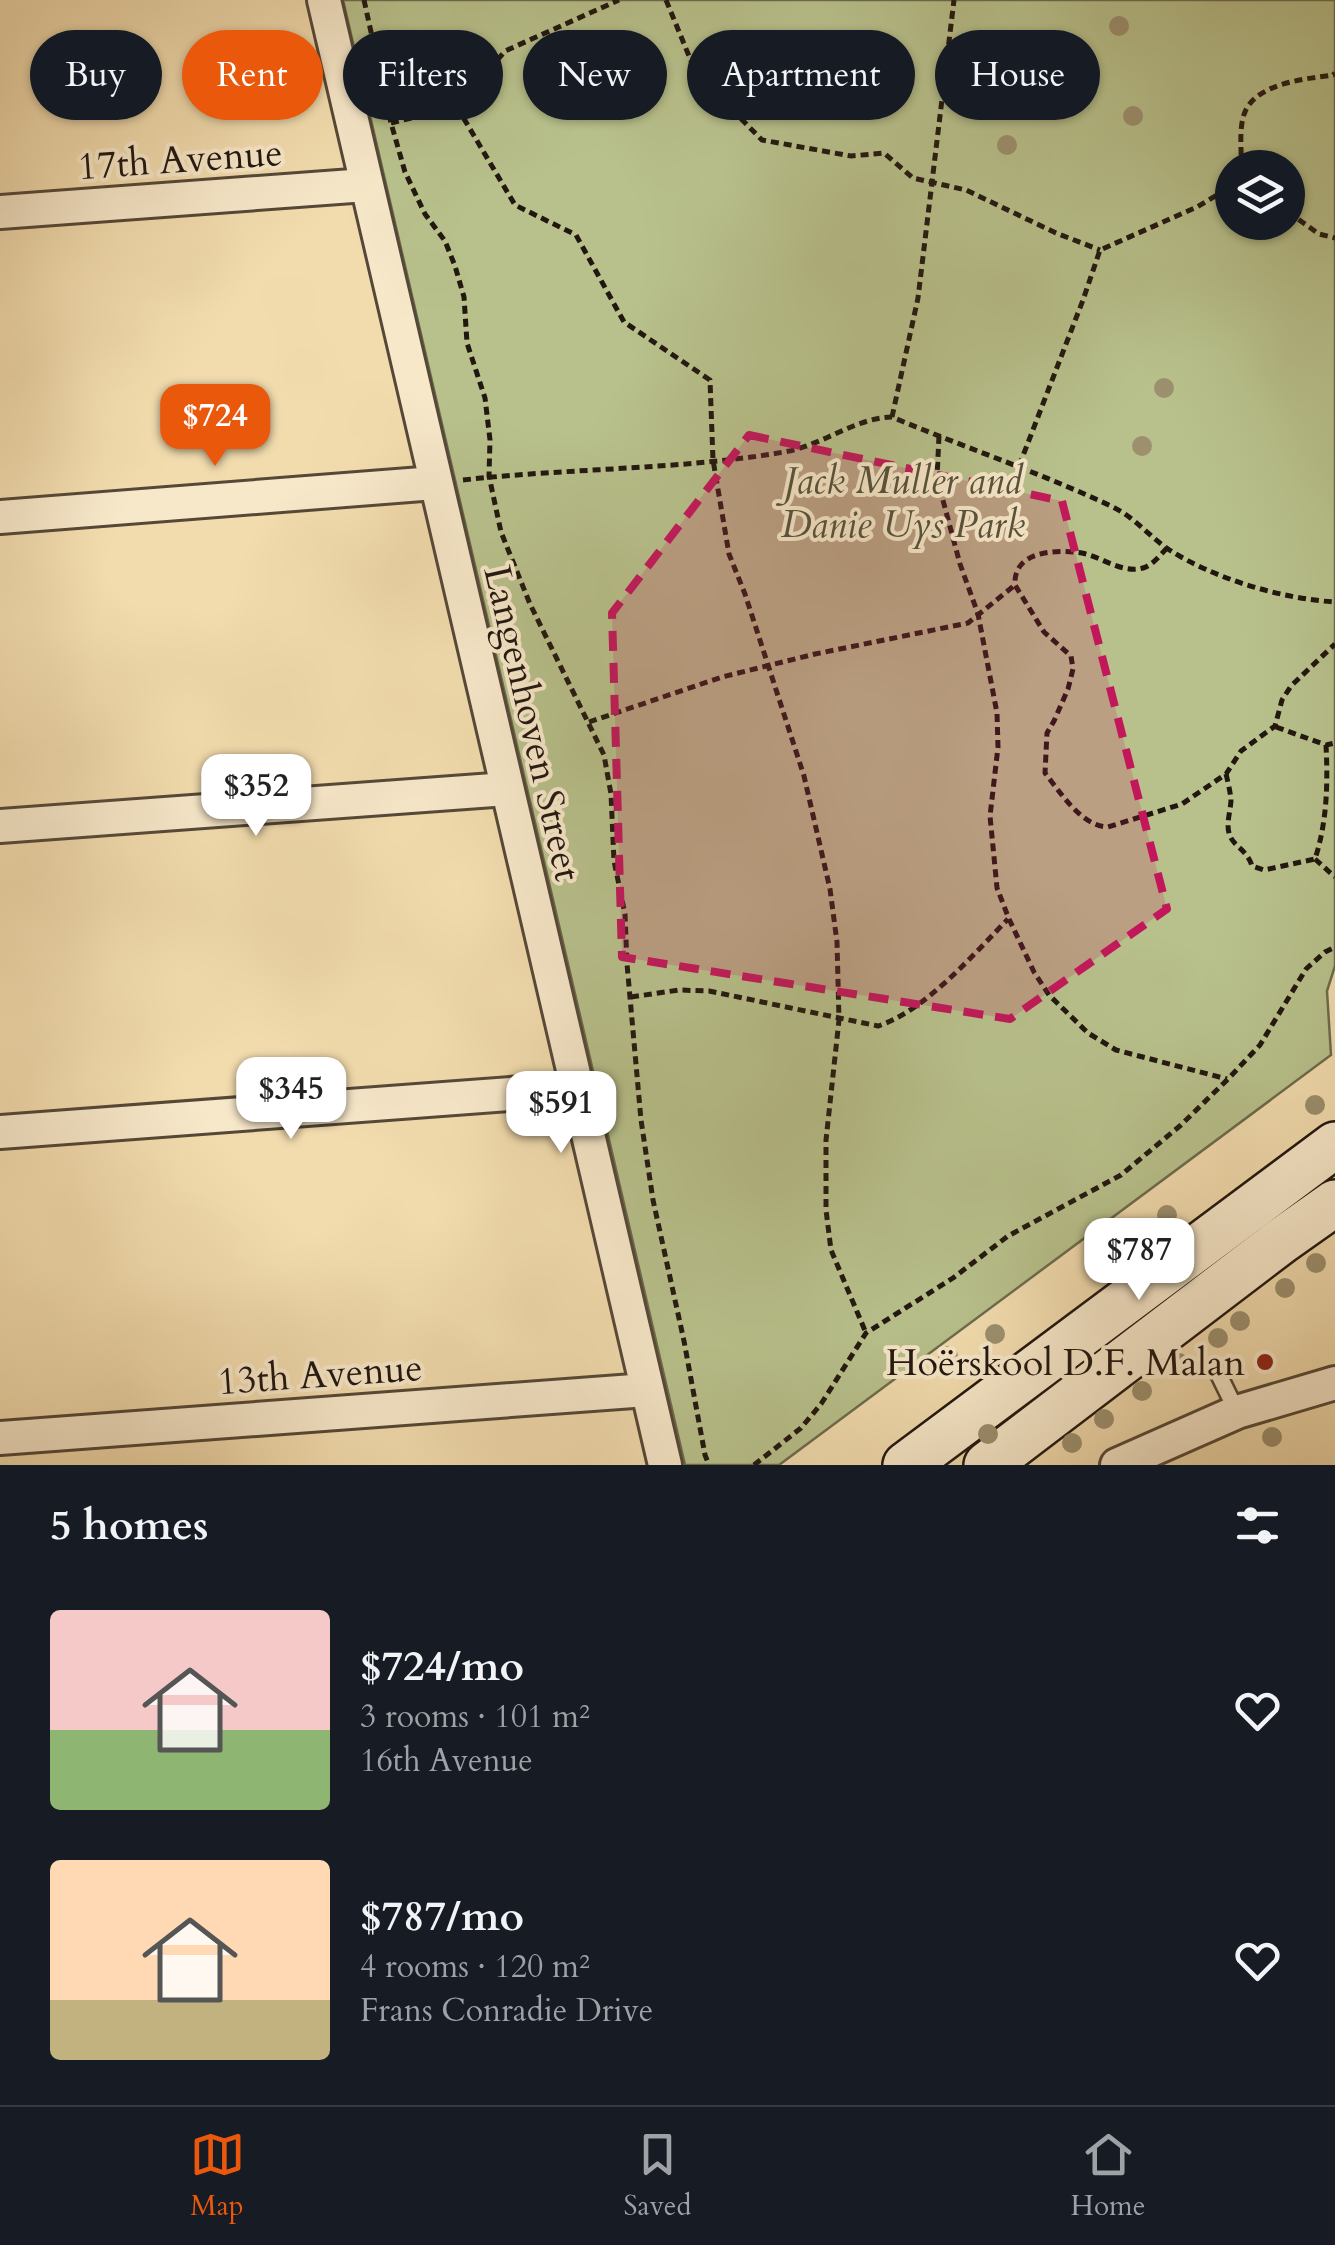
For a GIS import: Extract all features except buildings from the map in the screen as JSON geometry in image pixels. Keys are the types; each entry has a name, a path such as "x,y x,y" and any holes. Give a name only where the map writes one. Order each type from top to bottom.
{"main road":[{"path":"906,1465 1335,1145"},
{"path":"987,1465 1335,1204"}],"street":[{"name":"Langenhoven Street","path":"324,0 366,185 445,482 507,789 665,1465"},
{"name":"17th Avenue","path":"0,212 366,185"},
{"path":"0,517 445,482"},
{"path":"0,826 507,789"},
{"path":"0,1132 578,1089"},
{"path":"1117,1465 1238,1412 1335,1383"},
{"name":"13th Avenue","path":"0,1438 647,1390"}],"lane":[{"path":"1217,1372 1238,1412"}],"path":[{"path":"364,0 405,172 456,266 464,297 467,343 484,398 490,440 489,476 501,532 530,604 604,754 611,794 614,861 625,914 642,1120 653,1200 709,1465"},
{"path":"503,52 619,0"},
{"path":"666,0 696,73 762,140 851,156 880,152 914,178 966,190 1100,250 1215,196"},
{"path":"892,417 918,298 954,0"},
{"path":"1241,150 1243,114 1250,104 1274,86 1334,75"},
{"path":"391,123 403,120"},
{"path":"464,120 514,206 576,234 624,322 710,380 713,460 729,554 746,594 804,776 824,854 837,942 838,1020 826,1140 826,1210 831,1250 866,1333"},
{"path":"1305,224 1319,234 1335,238"},
{"path":"1019,466 1100,250"},
{"path":"445,482 788,452 873,417 892,417 1118,509 1167,548 1203,569 1275,592 1335,602"},
{"path":"939,436 936,478 978,614 997,713 998,747 990,816 997,888 1009,919 1049,995 1088,1033 1116,1050 1228,1080"},
{"path":"1167,548 1140,569 1125,569 1081,553 1034,555 1018,566 1015,586 1044,632 1071,656 1073,669 1068,689 1047,732 1045,774 1084,818 1099,827 1182,804 1226,774 1241,751 1275,726 1282,700 1291,686 1335,644"},
{"path":"590,722 767,666 968,623 1015,586"},
{"path":"1275,726 1326,745 1335,744"},
{"path":"1315,859 1322,835 1328,780 1326,745"},
{"path":"1226,774 1231,802 1229,836 1248,854 1252,866 1264,870 1315,859"},
{"path":"1315,859 1335,876"},
{"path":"630,997 679,990 710,991 878,1026 895,1021 959,969 1009,919"},
{"path":"754,1465 801,1428 822,1404 866,1333 953,1278 1008,1236 1121,1176 1180,1125 1260,1045 1306,970 1335,947"}],"highlighted area":[{"path":"749,435 1062,501 1167,909 1010,1019 622,957 612,613"}],"green space":[{"name":"Jack Muller and Danie Uys Park","path":"343,0 1335,0 1335,966 1327,991 1331,1055 779,1465 685,1465 371,120 503,120 503,30 350,30"}],"place":[{"name":"Hoërskool D.F. Malan","path":"1265,1362"}]}
